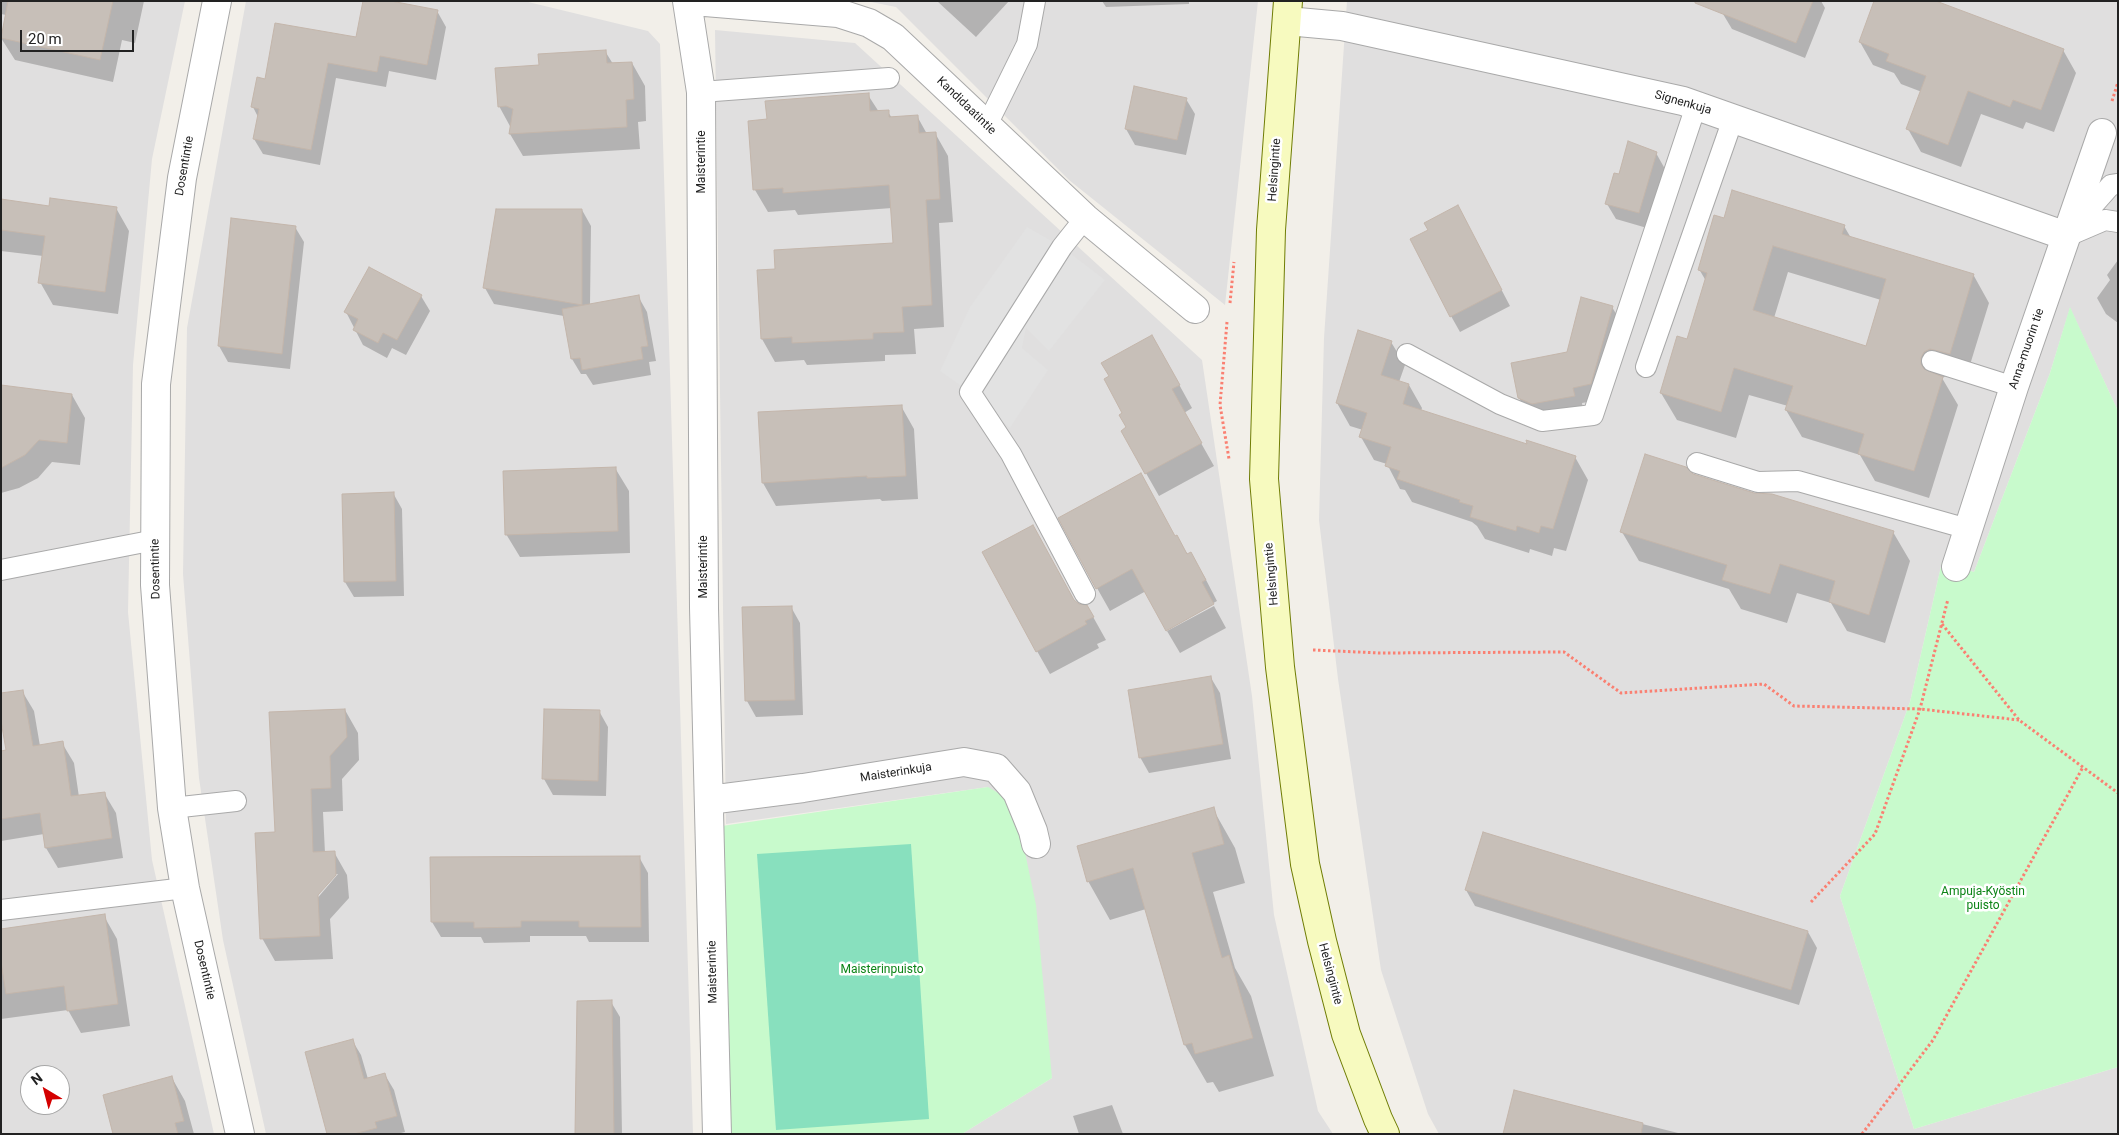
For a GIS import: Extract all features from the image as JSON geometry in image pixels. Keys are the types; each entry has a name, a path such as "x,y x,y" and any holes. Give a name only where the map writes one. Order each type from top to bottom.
{"main road":[{"name":"Helsingintie","path":"1287,11 1271,230 1264,479 1280,667 1305,864 1322,941 1346,1034 1385,1134"}],"street":[{"name":"Dosentintie","path":"216,1 182,178 156,384 155,585 172,808 185,888 240,1134"},
{"name":"Maisterintie","path":"687,1 701,92 704,608 717,1134"},
{"name":"Kandidaatintie","path":"693,1 838,13 870,23 893,37 1084,218 1195,309"},
{"name":"Signenkuja","path":"1287,11 1342,26 1683,101 2066,236"},
{"name":"Anna-muorin tie","path":"1956,567 2014,387 2102,133"},
{"name":"Maisterinkuja","path":"709,800 803,788 964,762 996,768 1017,792 1036,844"}],"lane":[{"path":"987,125 1027,44 1035,1"},
{"path":"701,92 889,78"},
{"path":"1407,354 1500,404 1542,421 1593,415 1696,106"},
{"path":"1646,367 1733,119"},
{"path":"2066,236 2110,185 2118,184"},
{"path":"1084,218 1062,247 970,392 1011,454 1085,594"},
{"path":"2066,236 2104,220 2118,222"},
{"path":"1932,361 2014,387"},
{"path":"1697,463 1758,482 1798,481 1968,529"},
{"path":"1,570 155,540"},
{"path":"172,808 236,802"},
{"path":"1,910 185,888"}],"path":[{"path":"1227,327 1220,405 1230,468"},
{"path":"1811,902 1875,834 1920,709 1956,567"},
{"path":"1942,624 2019,720 2118,793"},
{"path":"1311,650 1564,652 1621,693 1764,684 1794,706 1920,709 2019,720"},
{"path":"1862,1134 1933,1040 2083,768"}],"shaded area":[{"path":"1,1 185,1 152,159 133,365 128,612 152,860 214,1134 1,1134"},
{"path":"246,1 524,1 648,31 660,44 693,1134 266,1134 223,940 199,778 183,574 187,328"},
{"path":"866,1 1258,1 1225,305 1069,180 896,7"},
{"path":"1347,1 2118,1 2118,411 2070,308 2050,373 1974,572 1942,562 1910,702 1840,896 1914,1129 2118,1067 2118,1134 1439,1134 1428,1114 1381,970 1338,679 1319,520 1324,338"},
{"path":"715,30 855,43 1202,360 1252,696 1274,915 1318,1111 1333,1134 962,1134 1052,1078 988,787 726,824"},
{"path":"1027,227 1062,247 1105,280 1049,351 1026,328 1022,348 1048,370 1010,428 970,392 940,371 970,307"}],"green space":[{"name":"Ampuja-Kyöstin puisto","path":"2070,307 2118,411 2118,1067 1914,1129 1840,896 1910,702 1942,562 1974,572 2050,373"},
{"name":"Maisterinpuisto","path":"988,787 1007,798 1017,814 1036,905 1052,1078 962,1134 728,1134 722,826"},
{"path":"911,844 929,1119 776,1130 757,854"}],"building":[{"path":"8,1 113,1 100,60 1,38"},
{"path":"363,1 391,1 438,10 427,65 380,56 377,72 328,63 311,150 253,139 259,109 251,107 257,77 265,79 275,23 356,37"},
{"path":"1695,1 1813,1 1796,43 1695,3"},
{"path":"1874,1 1936,1 2064,49 2041,110 2013,100 2010,107 1968,91 1948,145 1906,129 1926,76 1886,61 1889,54 1859,42"},
{"path":"606,50 607,63 632,62 634,99 626,100 627,127 509,134 513,109 506,106 498,107 495,68 539,65 538,54"},
{"path":"1134,86 1187,98 1177,140 1125,129"},
{"path":"869,93 870,111 889,110 889,117 918,115 919,133 936,132 940,199 926,200 932,305 902,307 904,332 873,333 873,339 792,343 792,337 761,339 757,270 775,269 774,250 893,243 889,185 783,193 783,188 753,190 748,121 767,119 765,101"},
{"path":"1628,141 1657,152 1639,213 1605,204 1614,173 1619,174"},
{"path":"1732,190 1845,225 1842,234 1974,274 1950,354 1930,349 1924,352 1921,358 1921,364 1924,369 1943,377 1914,471 1858,454 1864,434 1785,410 1793,386 1734,368 1721,412 1660,393 1677,336 1687,339 1707,273 1698,270 1714,215 1724,218","holes":["1773,246 1886,279 1866,346 1753,310"]},
{"path":"50,198 117,207 105,292 38,283 45,236 1,230 1,199 49,206"},
{"path":"1458,205 1502,290 1450,317 1410,239 1428,230 1424,223"},
{"path":"496,209 582,209 582,305 483,288"},
{"path":"231,218 296,226 282,354 218,346"},
{"path":"369,267 422,295 397,340 383,333 378,343 353,330 358,319 344,312"},
{"path":"639,295 648,346 641,347 643,359 582,370 580,358 571,359 562,309"},
{"path":"1581,297 1613,306 1591,384 1573,388 1575,396 1532,404 1518,398 1511,363 1567,352"},
{"path":"1358,330 1392,341 1381,375 1409,384 1403,404 1527,444 1526,440 1576,456 1553,529 1541,526 1539,533 1517,526 1516,531 1470,517 1473,506 1397,479 1400,471 1385,466 1391,447 1359,437 1367,413 1336,403"},
{"path":"1152,335 1180,385 1172,389 1202,443 1145,474 1121,431 1126,427 1119,415 1122,413 1104,379 1109,376 1101,363"},
{"path":"1,385 72,394 67,443 39,440 25,455 1,468"},
{"path":"902,405 906,476 867,478 867,476 762,483 758,412"},
{"path":"1645,454 1686,467 1693,474 1754,493 1772,494 1894,531 1869,615 1829,602 1835,581 1780,564 1770,594 1722,580 1727,565 1620,532"},
{"path":"616,467 618,531 505,535 503,471"},
{"path":"1141,473 1175,536 1177,535 1187,554 1191,552 1206,580 1202,582 1214,604 1166,631 1132,569 1096,589 1058,518"},
{"path":"394,492 396,581 344,582 342,494"},
{"path":"1033,525 1074,600 1079,604 1087,605 1094,617 1085,621 1087,624 1036,652 982,552"},
{"path":"792,606 795,700 745,701 742,607"},
{"path":"1211,676 1223,744 1139,758 1128,690"},
{"path":"23,690 33,746 63,741 71,796 105,792 112,838 45,848 40,813 1,819 1,751 6,750 1,721 1,693"},
{"path":"345,709 347,737 330,756 331,788 311,789 313,852 335,851 336,875 318,895 320,936 260,939 255,833 275,832 269,712"},
{"path":"544,709 600,710 598,781 542,779"},
{"path":"1214,807 1224,844 1192,853 1222,958 1229,955 1253,1038 1195,1054 1192,1043 1184,1045 1133,868 1087,882 1077,846"},
{"path":"1483,832 1808,931 1791,990 1465,890"},
{"path":"640,856 641,927 579,927 579,921 521,921 521,927 474,928 474,922 431,922 430,857"},
{"path":"105,914 118,1004 67,1011 64,986 6,994 1,962 1,929"},
{"path":"612,1000 614,1134 575,1134 577,1001"},
{"path":"353,1039 364,1079 385,1073 397,1116 375,1122 377,1128 354,1134 327,1134 305,1052"},
{"path":"172,1076 184,1121 175,1123 178,1134 113,1134 103,1095"},
{"path":"1514,1090 1643,1123 1641,1134 1503,1134"}]}
